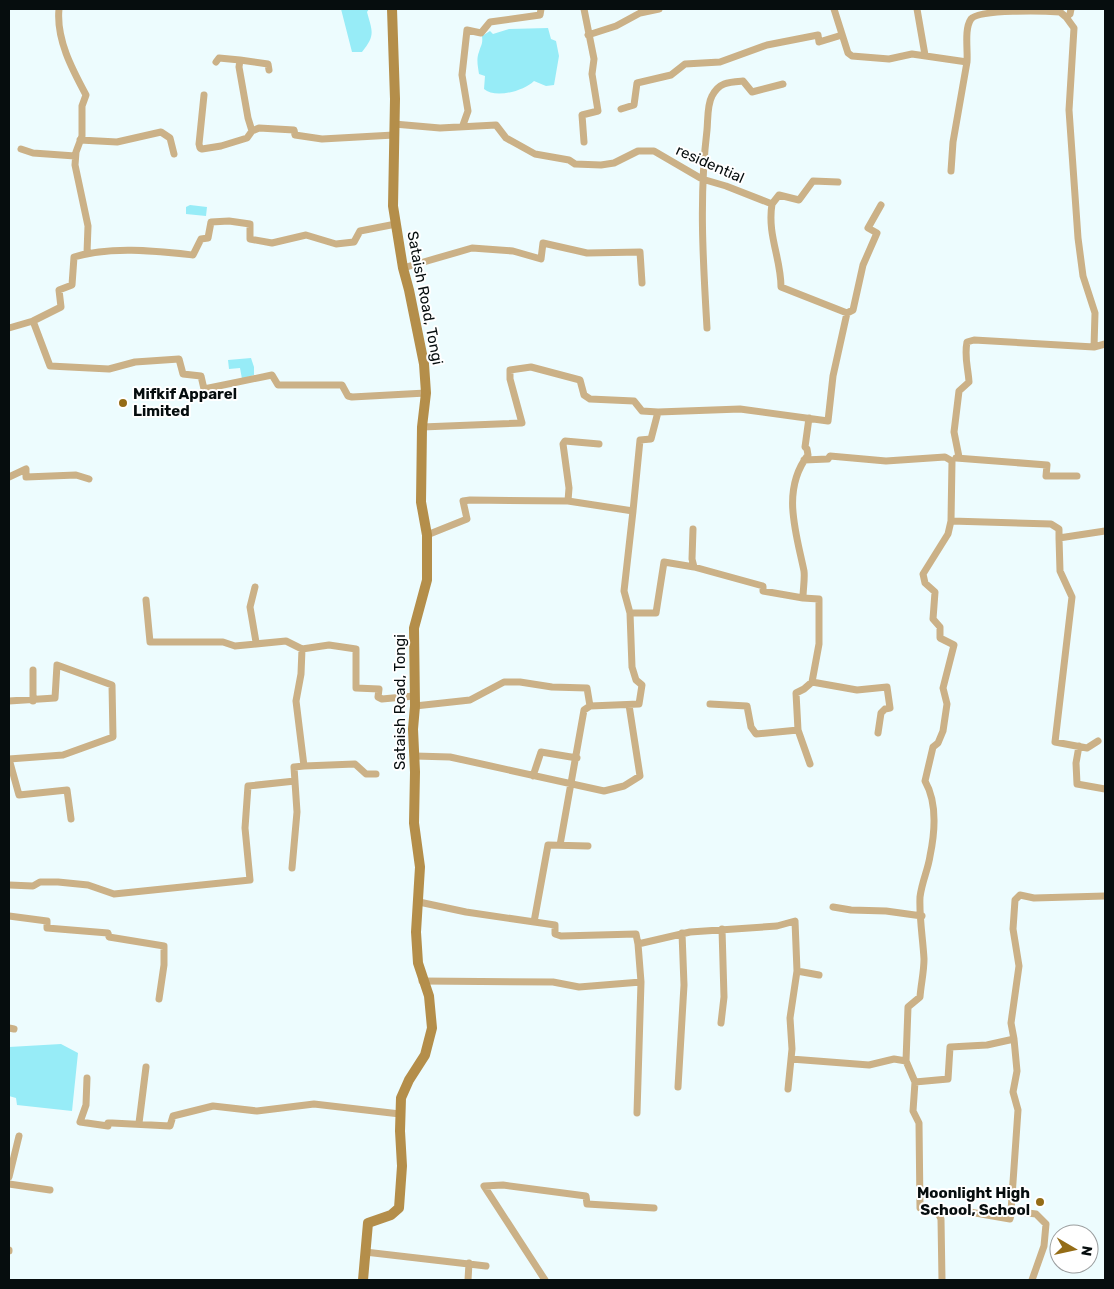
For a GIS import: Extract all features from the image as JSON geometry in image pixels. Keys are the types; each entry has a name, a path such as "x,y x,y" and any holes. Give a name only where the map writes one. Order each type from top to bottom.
{"street":[{"path":"58,9 57,23 66,54 86,95 82,106 82,136 76,152 75,165 88,226 87,253"},
{"name":"Sataish Road, Tongi","path":"363,1280 368,1223 391,1215 399,1208 402,1166 400,1114 404,1089 425,1055 432,1028 428,996 418,963 416,932 420,867 414,823 415,756 413,729 414,634 418,610 427,580 427,535 421,502 422,427 426,392 424,364 403,268 393,199 395,99 392,9"},
{"path":"463,125 468,111 462,75 467,50 467,30 481,33 490,22 540,15 541,9"},
{"path":"584,9 594,59 592,74 598,111 582,115 584,142"},
{"path":"588,35 616,26 640,13 659,9"},
{"path":"834,9 848,53 852,56 889,60 905,54 925,55 967,62"},
{"path":"917,9 923,34 925,55"},
{"path":"1066,17 1070,14 1071,9"},
{"path":"951,170 953,142 967,62 967,33 970,20 975,15 1004,10 1060,12 1074,28 1069,110 1078,238 1083,276 1094,313 1094,347"},
{"path":"621,110 634,105 637,82 671,75 686,64 720,62 767,45 818,35 819,42 842,35"},
{"path":"216,62 219,58 263,62 268,64 269,70"},
{"path":"204,94 200,148 221,146 247,138 252,130 240,76 240,60"},
{"path":"707,328 703,264 702,179 711,97 722,84 743,81 752,92 783,84"},
{"name":"residential","path":"252,130 266,127 294,130 296,135 322,139 394,129 459,128 463,125 496,125 506,138 535,154 591,166 614,163 638,151 654,151 702,179 772,204"},
{"path":"80,140 118,142 161,132 170,138 174,154"},
{"path":"21,149 33,153 75,156 76,152"},
{"path":"838,182 813,181 799,200 779,194 772,204 770,235 781,273 781,287 802,297 823,302 847,313"},
{"path":"847,313 853,310 863,265 877,233 868,228 880,205"},
{"path":"9,328 33,321 61,307 59,290 72,284 74,257 87,253 111,251 193,255 201,239 208,238 211,222 230,221 250,224 250,239 272,243 306,235 336,244 354,242 360,231 396,224"},
{"path":"403,268 472,248 513,251 541,259 543,243 563,250 587,253 640,252 642,284"},
{"path":"422,427 522,423 510,379 510,370 531,367 580,380 584,396 590,399 634,401 642,410 658,412 740,409 828,421 833,376 847,313"},
{"path":"33,321 50,366 109,368 135,362 179,359 183,374 201,376 204,388 272,376 278,385 342,385 348,396 352,397 426,392"},
{"path":"959,457 954,432 959,392 969,382 968,367 964,360 966,342 974,340 1094,347 1105,344"},
{"path":"560,845 577,758 584,710 590,706 640,704 642,685 636,680 632,667 630,613 624,591 640,440 651,438 654,435 658,412"},
{"path":"803,598 804,573 792,515 795,476 808,455 808,450 805,447 809,418"},
{"path":"568,501 569,488 563,444 565,441 599,444"},
{"path":"804,460 828,459 830,456 886,461 945,457 952,461"},
{"path":"952,461 959,457 1047,465 1046,476 1076,476"},
{"path":"952,461 951,521 948,534 923,574 925,583 935,592 933,619 940,626 940,638 954,645 943,688 947,704 943,731 938,743 933,747 925,781 932,793 934,822 930,857 924,874 920,899 922,916 922,979 920,997 908,1007 906,1061 915,1082 913,1111 919,1123 920,1208 937,1211 958,1210 1010,1219 1018,1110 1013,1092 1017,1071 1011,1023 1019,966 1013,929 1015,900 1020,895 1034,898 1105,896"},
{"path":"9,477 26,470 26,477 76,475 89,479"},
{"path":"427,535 467,519 463,501 568,501 633,511"},
{"path":"951,521 1051,524 1059,529 1060,571 1072,597 1055,742 1087,748 1098,742"},
{"path":"693,529 692,559 694,567"},
{"path":"1059,538 1105,530"},
{"path":"630,613 656,613 664,562 694,567 763,586 763,591 803,598 818,598 819,644 812,682 796,693 798,730 810,764"},
{"path":"255,587 250,607 256,642"},
{"path":"146,600 150,642 223,642 236,646 256,642 286,641 302,648 330,645 356,649 356,688 379,689 378,697 382,699 414,701 470,700 504,682 520,682 552,687 587,688 590,706"},
{"path":"302,648 301,674 296,701 304,766"},
{"path":"9,701 33,701 56,698 57,665 112,685 113,737 63,755 9,759 19,796 67,790 71,819"},
{"path":"33,670 33,701"},
{"path":"812,682 857,690 887,687 890,708 885,708 881,713 878,733"},
{"path":"710,704 747,706 751,727 756,734 798,730"},
{"path":"415,756 450,757 604,790 624,786 640,776 629,705"},
{"path":"1079,746 1076,763 1077,784 1105,789"},
{"path":"534,776 536,763 539,763 541,752 577,758"},
{"path":"292,868 297,812 294,767 355,764 366,774 376,774"},
{"path":"9,885 33,886 40,882 58,882 88,885 114,894 250,880 245,828 248,786 295,781"},
{"path":"534,922 548,845 588,846"},
{"path":"418,902 466,912 554,925 555,934 561,936 636,934 641,982 637,1113"},
{"path":"833,907 922,916"},
{"path":"9,916 48,921 47,928 108,933 109,937 164,946 162,961 164,965 159,999"},
{"path":"638,944 682,933 777,926 795,921 797,971 790,1018 791,1059 788,1089"},
{"path":"721,1023 724,989 722,929"},
{"path":"678,1087 684,985 682,933"},
{"path":"797,971 819,975"},
{"path":"422,980 553,982 565,986 580,987 641,982"},
{"path":"915,1082 948,1079 950,1047 973,1046 1014,1039"},
{"path":"791,1059 869,1065 894,1059 906,1061"},
{"path":"139,1124 146,1066"},
{"path":"87,1078 86,1105 80,1122 108,1126 108,1123 112,1123 170,1126 173,1116 213,1106 257,1111 314,1104 400,1114"},
{"path":"9,1177 19,1136"},
{"path":"9,1184 50,1190"},
{"path":"545,1280 484,1186 503,1186 586,1196 586,1204 654,1208"},
{"path":"937,1211 941,1228 942,1280"},
{"path":"1011,1211 1036,1214 1046,1224 1044,1246 1032,1280"},
{"path":"365,1252 486,1266"},
{"path":"468,1280 469,1263"}],"water":[{"path":"341,9 369,9 367,12 372,33 362,52 352,52"},
{"path":"548,28 551,39 556,41 559,56 554,85 546,86 534,81 517,91 502,94 489,92 484,89 485,76 479,74 478,63 482,36 490,31 493,34 509,29"},
{"path":"190,205 207,207 206,216 186,214 186,207"},
{"path":"251,358 254,375 242,379 240,368 229,369 228,360"},
{"path":"61,1044 78,1053 72,1111 17,1105 16,1098 9,1096 9,1047"}],"place":[{"name":"Mifkif Apparel Limited","path":"123,403"},
{"name":"Moonlight High School, School","path":"1040,1202"}]}
